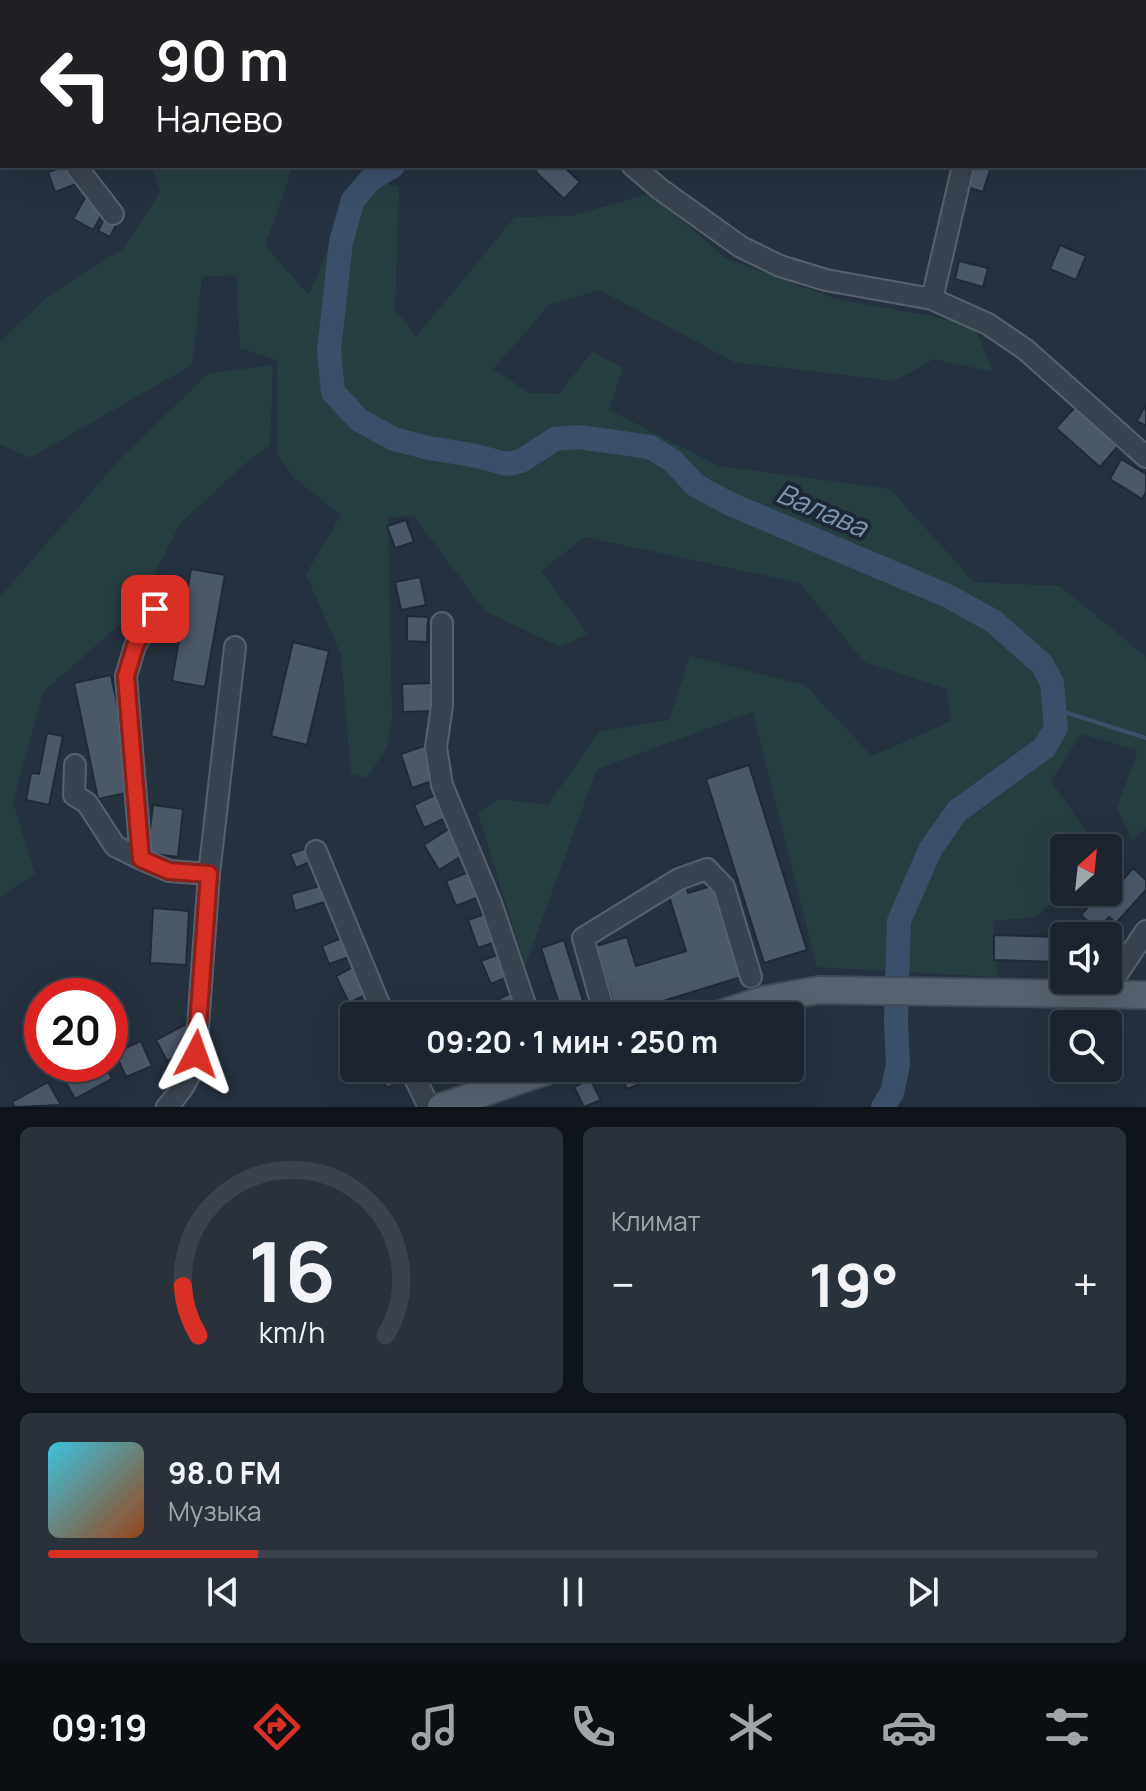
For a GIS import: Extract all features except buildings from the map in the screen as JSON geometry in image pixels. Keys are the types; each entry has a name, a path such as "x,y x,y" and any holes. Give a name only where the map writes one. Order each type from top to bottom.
{"main road":[{"path":"765,1002 819,990 853,989 1146,995"},
{"path":"441,1107 513,1082"}],"street":[{"path":"78,168 113,214"},
{"path":"635,168 741,247 780,266 826,280 932,299 988,324 1026,350 1146,457"},
{"path":"932,299 963,168"},
{"path":"141,859 126,676 135,646 155,609"},
{"path":"442,623 442,706 436,747 442,785 491,903 524,1002"},
{"path":"167,1107 183,1089 193,1069 196,1054 209,874 235,647"},
{"path":"75,765 74,795 87,803 115,846 169,871 209,874"},
{"path":"316,851 378,1002"},
{"path":"601,1002 583,938 679,879 707,869 724,887 751,977"},
{"path":"1103,995 1146,931"},
{"path":"417,1082 429,1107"}],"green space":[{"path":"153,168 292,168 265,246 309,295 358,175 399,187 395,309 416,337 515,217 572,216 650,193 725,258 836,299 974,324 993,372 934,359 895,381 734,362 600,290 550,304 493,369 530,393 559,394 592,352 623,368 609,410 719,466 890,489 974,582 1060,586 1146,657 1146,828 1132,841 1117,807 1138,750 1081,734 1051,781 1088,834 1050,834 1050,905 1035,917 993,921 998,977 817,967 753,712 597,769 525,966 478,813 499,799 548,805 599,732 669,720 690,656 805,685 872,756 951,721 947,689 864,662 800,583 585,537 541,571 588,634 560,647 485,611 413,515 388,518 392,720 386,749 367,778 351,773 341,655 306,574 341,515 294,478 278,455 277,360 240,348 236,275 202,277 192,365 30,458 0,444 0,342 47,297 124,248 160,192"},
{"path":"273,365 270,445 242,466 180,524 137,609 43,692 13,803 35,873 0,897 0,597 122,457 209,373"}],"waterway":[{"name":"Валава","path":"390,168 370,180 353,200 341,242 329,350 333,392 359,420 394,439 507,464 521,461 555,439 579,437 650,447 673,461 695,485 730,504 948,596 993,621 1042,664 1052,683 1056,728 1044,748 957,811 930,850 899,921 898,1065 892,1093 883,1107"},
{"path":"1055,709 1146,738"}],"route":[{"path":"155,609 135,646 126,676 141,859 169,871 209,874 196,1054"}]}
